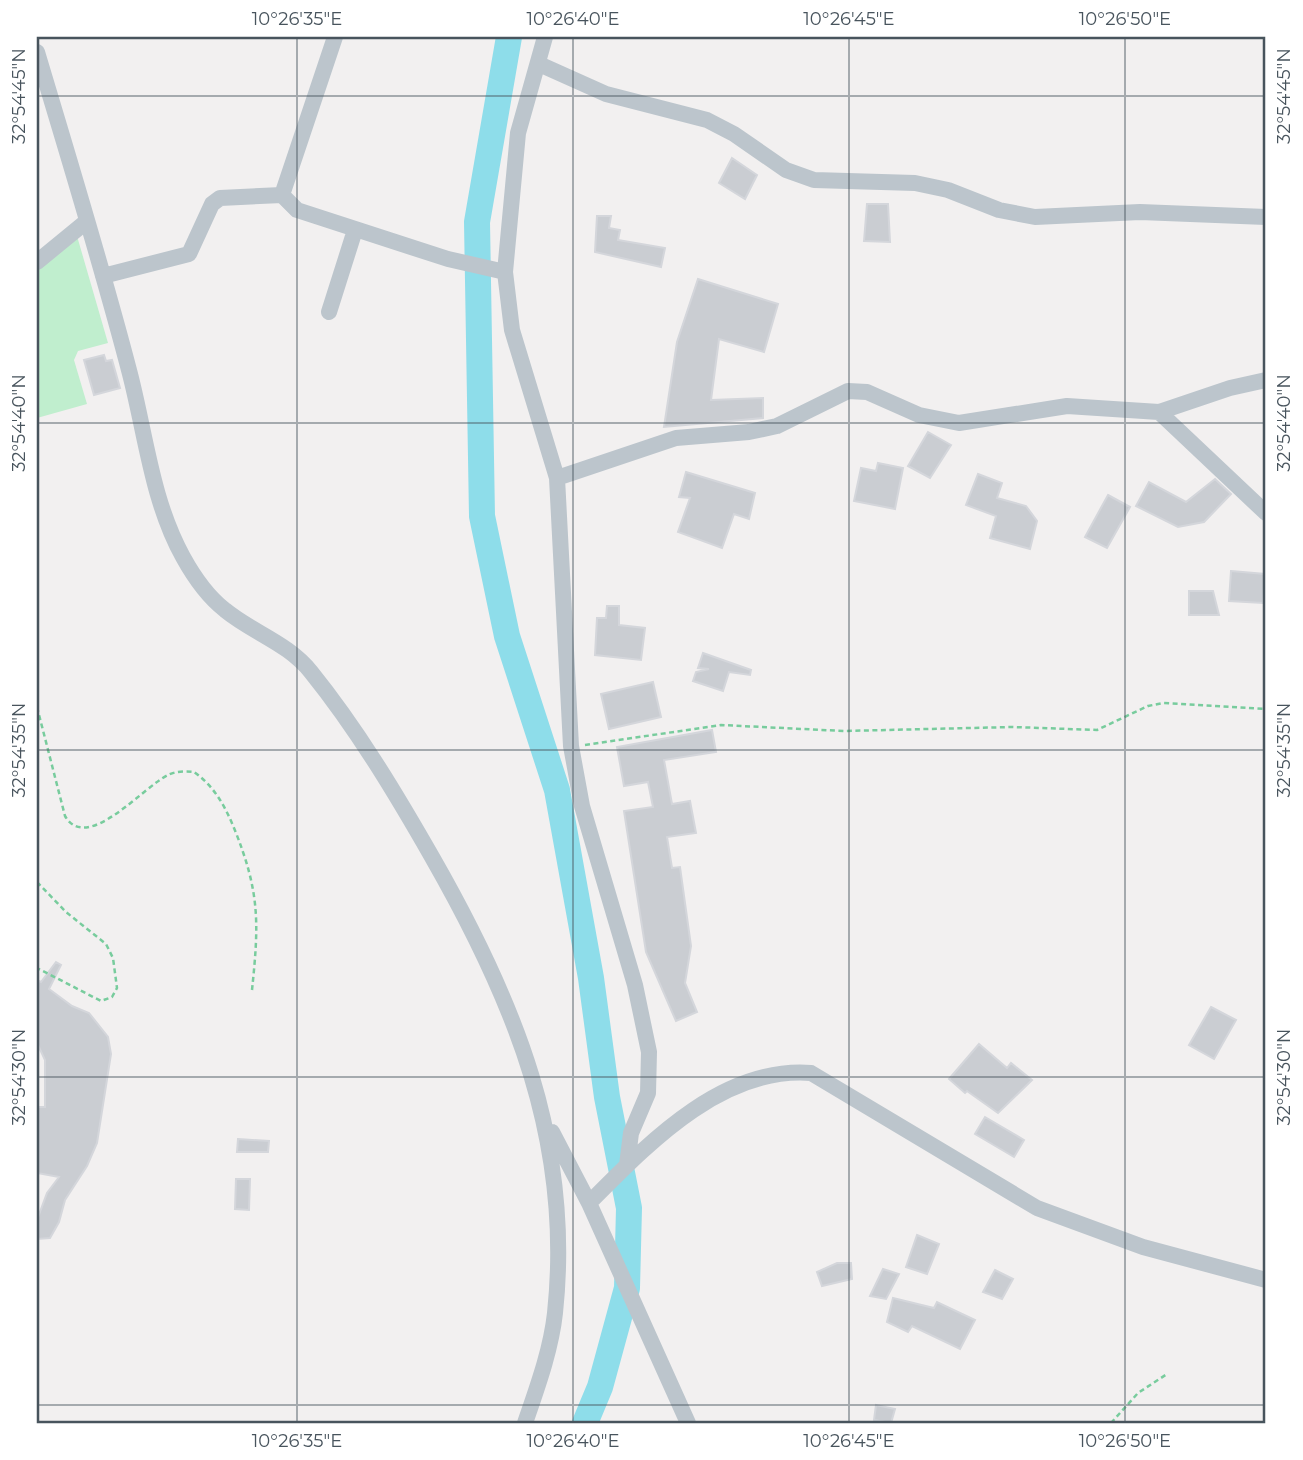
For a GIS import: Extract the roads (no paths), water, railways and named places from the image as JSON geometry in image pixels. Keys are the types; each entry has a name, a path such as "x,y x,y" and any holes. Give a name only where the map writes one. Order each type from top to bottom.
{"street":[{"path":"282,195 335,37"},
{"path":"545,37 518,133 505,272 512,330 557,478 571,746 582,806 635,985 649,1052 648,1093 631,1133 627,1165"},
{"path":"37,52 103,276 163,516 182,555 207,594 226,611 271,638 308,668 372,757 427,847 479,942 518,1035 545,1118 589,1203 688,1423"},
{"path":"539,64 618,97 707,120 734,134 786,170 814,180 915,183 965,195 999,210 1035,217 1140,212 1266,217"},
{"path":"103,276 189,254 212,204 220,198 282,195 297,210 448,259 505,272"},
{"path":"37,262 87,220"},
{"path":"328,312 355,230"},
{"path":"557,478 676,438 749,432 777,426 848,391 867,392 919,415 959,423 1068,406 1159,412 1230,388 1266,380"},
{"path":"1159,412 1266,513"},
{"path":"589,1203 627,1165 676,1123 720,1095 770,1076 794,1072 811,1073 1037,1208 1143,1247 1266,1280"},
{"path":"525,1423 549,1344 555,1302 559,1237 545,1118"}],"waterway":[{"path":"509,37 477,222 482,516 507,636 557,790 591,978 607,1097 629,1208 627,1288 600,1387 585,1423"}]}
